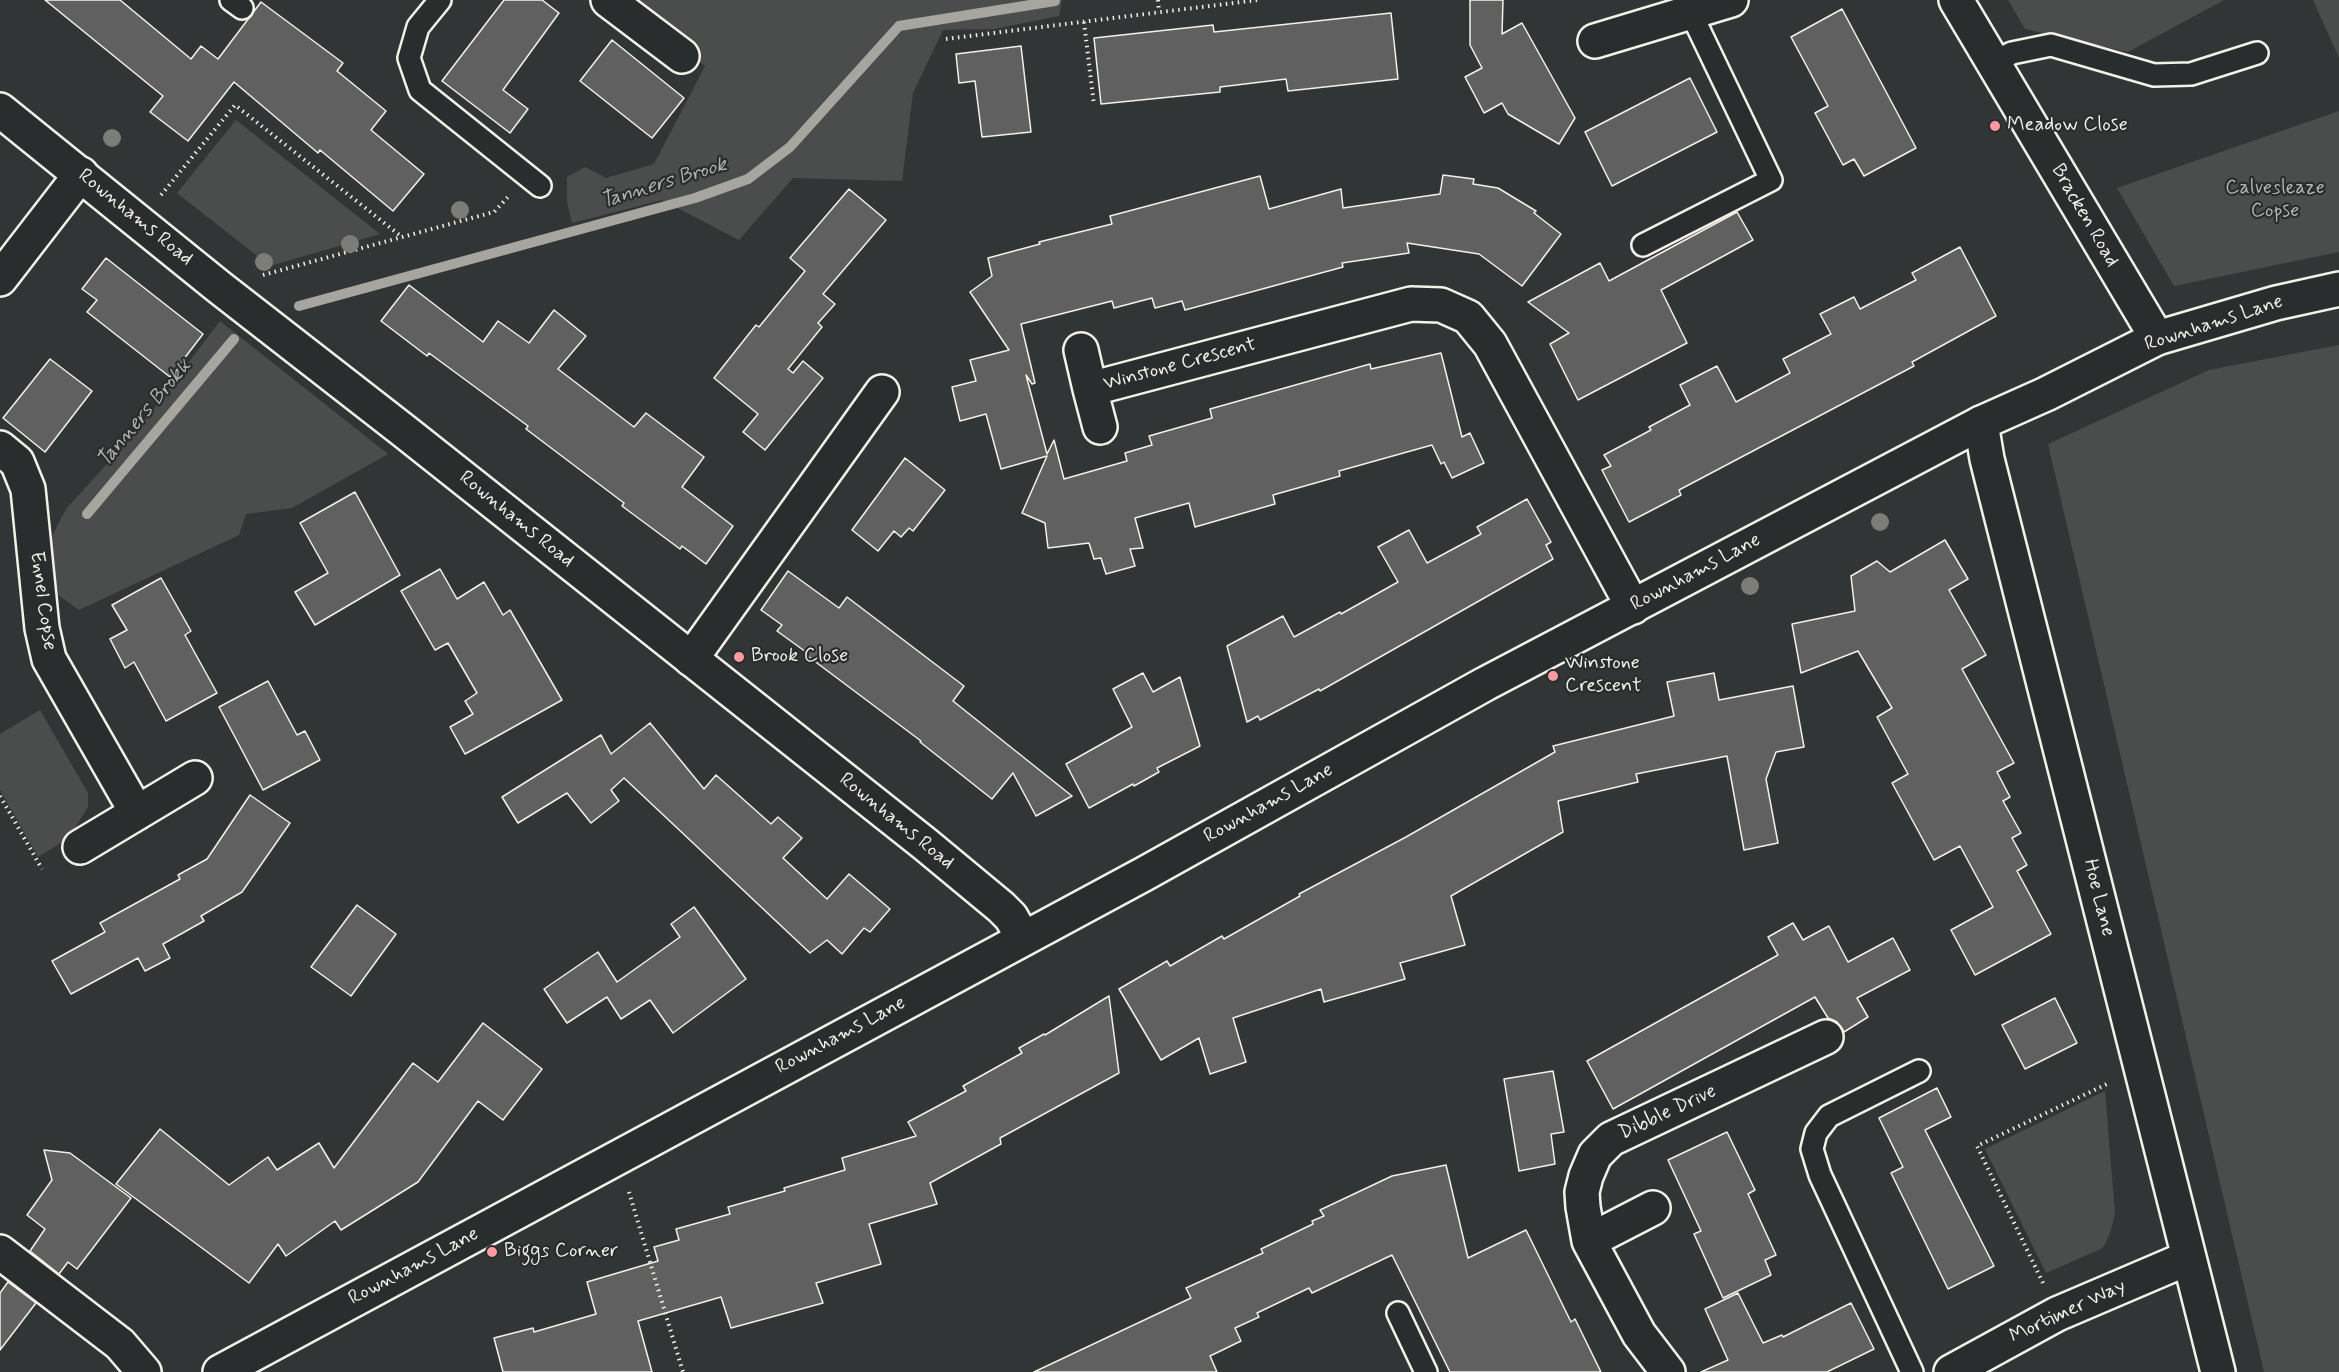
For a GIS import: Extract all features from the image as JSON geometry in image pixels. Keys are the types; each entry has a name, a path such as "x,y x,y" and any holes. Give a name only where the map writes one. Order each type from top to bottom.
{"street":[{"path":"608,0 682,56"},
{"path":"1595,41 1731,0"},
{"name":"Bracken Road","path":"1956,0 2157,338"},
{"name":"Rownhams Road","path":"0,110 219,287 404,431 1001,907 1011,917 1023,938"},
{"path":"0,279 81,174"},
{"name":"Rownhams Lane","path":"220,1372 1144,874 1485,684 1981,423 2046,394 2157,338 2276,303 2339,289"},
{"name":"Winstone Crescent","path":"1090,388 1411,304 1441,305 1468,317 1490,344 1633,607"},
{"name":"Winstone Crescent","path":"1081,350 1100,427"},
{"path":"690,659 882,392"},
{"name":"Hoe Lane","path":"1981,423 1990,470 2218,1372"},
{"name":"Ennel Copse","path":"0,448 17,462 28,489 42,628 49,659 137,813"},
{"path":"80,847 195,778"},
{"name":"Dibble Drive","path":"1668,1372 1639,1334 1589,1241 1582,1192 1595,1155 1611,1139 1826,1037"},
{"path":"1589,1241 1653,1208"},
{"path":"0,1252 120,1344 144,1372"},
{"name":"Mortimer Way","path":"1963,1369 2057,1314 2188,1258"}],"lane":[{"path":"440,0 418,27 410,58 420,90 534,181"},
{"path":"1643,245 1771,180 1690,11"},
{"path":"1994,62 2012,53 2051,45 2154,75 2192,74 2257,53"},
{"path":"1912,1372 1820,1175 1812,1149 1816,1133 1829,1116 1919,1071"},
{"path":"1398,1313 1426,1372"}],"path":[{"path":"1158,0 1159,12"},
{"path":"946,39 1257,0"},
{"path":"1083,22 1094,105"},
{"path":"139,222 235,105 402,237"},
{"path":"219,287 494,212 534,181"},
{"path":"0,796 42,868"},
{"path":"2057,1314 1977,1146 2140,1068"},
{"path":"618,1156 683,1372"}],"green space":[{"path":"622,0 1062,0 1059,16 994,29 943,30 913,93 902,181 793,178 739,240 662,200 572,223 567,202 567,177 585,167 606,178 654,164 705,66"},
{"path":"2008,0 2224,0 2128,52 2025,29"},
{"path":"2313,0 2339,0 2339,58"},
{"name":"Calvesleaze Copse","path":"2339,111 2339,252 2174,286 2117,188"},
{"path":"236,120 380,234 270,266 177,193"},
{"path":"220,321 388,454 292,508 246,514 239,535 79,610 57,594 46,548 66,509 136,432"},
{"path":"2339,345 2339,1372 2264,1372 2048,444 2209,370"},
{"path":"40,710 88,793 88,807 75,828 59,844 38,857 0,790 0,734"},
{"path":"2105,1091 2115,1214 2110,1233 2103,1248 2046,1273 1985,1149"}],"building":[{"path":"45,0 120,0 191,59 201,46 218,59 261,2 343,63 337,71 386,111 371,130 424,174 393,211 320,150 318,153 234,82 188,141 150,112 163,96"},
{"path":"504,0 542,0 559,13 503,90 528,109 510,133 442,81"},
{"path":"1470,0 1503,0 1502,34 1522,23 1575,118 1559,144 1508,114 1502,103 1484,113 1465,77 1482,68 1470,45"},
{"path":"1842,9 1916,148 1864,176 1854,159 1843,165 1815,113 1828,106 1791,37"},
{"path":"1391,13 1398,79 1288,91 1286,79 1220,87 1220,92 1101,104 1094,38 1213,25 1214,32"},
{"path":"612,40 684,98 652,138 580,81"},
{"path":"1021,46 1031,132 982,137 975,81 959,83 956,54"},
{"path":"1690,78 1717,132 1612,186 1585,132"},
{"path":"1443,175 1474,179 1473,184 1498,188 1536,211 1534,213 1561,234 1522,286 1479,254 1407,243 1409,253 1342,263 1343,267 1185,310 1182,301 1155,308 1152,298 1114,308 1112,301 1021,324 1035,383 1032,384 1026,375 1047,454 1054,440 1064,479 1127,461 1125,453 1152,445 1149,436 1212,418 1210,409 1370,364 1371,369 1441,353 1462,437 1470,433 1484,463 1452,478 1444,462 1441,464 1432,445 1339,471 1340,476 1273,495 1275,504 1195,527 1189,503 1135,518 1143,548 1130,549 1135,566 1106,574 1101,558 1094,559 1089,543 1048,548 1045,523 1022,513 1047,456 1001,469 986,414 960,421 952,387 976,381 970,360 1009,350 970,292 992,276 988,258 1040,244 1039,242 1112,224 1110,216 1260,176 1269,209 1341,189 1343,208 1440,194"},
{"path":"849,189 886,220 823,294 835,304 818,323 822,327 788,369 793,373 803,361 823,378 765,450 743,432 758,414 714,378 756,325 759,327 805,271 790,258"},
{"path":"1737,212 1753,240 1661,290 1687,343 1578,400 1550,344 1569,333 1528,302 1600,263 1609,281"},
{"path":"1960,247 1996,316 1912,362 1914,366 1679,490 1681,495 1629,522 1602,470 1611,466 1604,455 1651,430 1649,427 1690,405 1680,385 1717,366 1736,402 1790,373 1783,359 1831,334 1820,314 1854,297 1860,309 1916,280 1912,273"},
{"path":"106,258 203,334 170,377 87,312 97,300 82,289"},
{"path":"409,285 483,342 498,321 529,343 554,310 586,336 558,369 634,427 646,413 704,457 682,487 733,526 706,564 682,546 680,549 622,506 624,503 526,429 528,426 429,353 427,356 381,321"},
{"path":"50,359 92,391 45,452 3,418"},
{"path":"905,458 945,490 913,531 909,528 901,537 894,531 878,551 852,530"},
{"path":"355,492 400,575 315,625 295,592 328,573 300,523"},
{"path":"1527,499 1551,542 1546,545 1553,559 1320,691 1319,689 1260,720 1258,716 1247,722 1227,646 1283,616 1294,637 1398,582 1378,547 1409,530 1427,563 1481,534 1477,527"},
{"path":"1945,540 1968,579 1949,590 1986,655 1962,669 2014,763 1997,772 2010,797 2003,801 2021,833 2012,838 2027,865 2017,871 2051,934 1975,975 1951,930 1993,907 1960,846 1934,860 1892,783 1908,774 1877,717 1892,708 1858,651 1801,673 1792,624 1855,611 1851,576 1877,561 1890,572"},
{"path":"440,569 457,599 484,582 503,615 510,610 562,700 465,754 450,727 473,714 465,701 477,693 448,643 435,650 401,591"},
{"path":"788,571 839,608 847,597 964,686 953,701 1072,796 1036,816 1013,773 992,799 921,741 805,654 806,652 777,631 782,625 761,610"},
{"path":"161,578 191,631 185,635 217,693 166,721 134,662 125,668 110,639 127,630 112,605"},
{"path":"1143,673 1153,692 1180,677 1200,746 1157,768 1159,772 1134,786 1133,784 1089,808 1066,764 1132,727 1113,689"},
{"path":"1714,673 1719,700 1793,686 1804,747 1776,752 1766,779 1778,843 1744,850 1727,756 1636,774 1638,782 1558,801 1563,832 1451,896 1465,945 1400,963 1405,979 1324,1002 1321,989 1233,1018 1246,1062 1210,1074 1199,1038 1161,1060 1119,989 1167,961 1170,966 1222,936 1224,939 1300,896 1299,894 1406,837 1555,752 1553,746 1674,716 1667,682"},
{"path":"268,681 297,735 305,731 320,760 263,790 219,707"},
{"path":"650,723 704,789 716,775 771,824 778,817 802,838 783,858 827,899 849,874 890,909 870,932 864,928 842,954 827,940 810,953 624,778 611,790 619,801 591,823 567,793 518,823 502,797 601,735 611,754"},
{"path":"250,795 290,823 242,892 201,916 204,921 163,944 170,958 145,971 138,958 71,994 52,961 105,932 100,923 180,879 178,875 207,859"},
{"path":"357,905 396,934 351,996 311,967"},
{"path":"694,907 746,979 673,1033 650,1000 621,1019 607,997 567,1023 544,989 598,952 617,982 680,937 671,924"},
{"path":"1793,923 1803,940 1829,926 1848,962 1893,938 1910,970 1857,998 1868,1017 1844,1032 1837,1022 1828,1018 1815,997 1613,1109 1587,1061 1778,955 1768,937"},
{"path":"1109,996 1119,1073 1000,1138 1001,1144 930,1183 937,1204 869,1224 881,1264 816,1283 823,1303 731,1328 721,1297 638,1321 652,1372 503,1372 494,1338 533,1328 534,1332 596,1314 587,1282 658,1261 654,1247 679,1240 676,1229 730,1214 728,1207 785,1191 784,1188 845,1170 842,1158 916,1136 908,1122 966,1091 963,1086 1022,1053 1019,1048"},
{"path":"2055,998 2077,1043 2025,1069 2002,1025"},
{"path":"483,1023 542,1069 503,1120 478,1101 418,1182 341,1230 335,1221 286,1256 278,1244 249,1283 116,1184 160,1129 229,1185 268,1157 277,1170 319,1143 334,1168 413,1063 438,1082"},
{"path":"1553,1071 1564,1132 1551,1134 1555,1164 1519,1171 1504,1079"},
{"path":"1937,1088 1951,1117 1925,1130 1994,1266 1948,1289 1891,1173 1903,1167 1879,1118"},
{"path":"1727,1132 1755,1190 1748,1194 1776,1255 1765,1260 1771,1275 1723,1298 1694,1234 1701,1231 1668,1160"},
{"path":"44,1150 70,1153 131,1198 77,1269 68,1262 59,1274 30,1251 45,1229 27,1215 52,1180"},
{"path":"1446,1165 1468,1258 1526,1230 1571,1322 1575,1319 1601,1372 1450,1372 1392,1255 1312,1293 1309,1288 1257,1313 1259,1317 1235,1328 1241,1341 1210,1356 1217,1372 1034,1372 1191,1298 1186,1288 1263,1253 1261,1249 1313,1224 1312,1221 1324,1216 1320,1210 1392,1176"},
{"path":"8,1282 36,1303 0,1350 0,1293"},
{"path":"1738,1293 1763,1343 1782,1335 1783,1337 1851,1303 1874,1349 1827,1372 1701,1372 1728,1360 1705,1309"}],"waterway":[{"name":"Tanners Brook","path":"299,306 695,198 748,179 790,147 899,26 1055,1"},
{"name":"Tanners Brokk","path":"87,514 234,339"}],"place":[{"name":"Meadow Close","path":"1995,126"},
{"name":"Brook Close","path":"739,657"},
{"name":"Winstone Crescent","path":"1553,676"},
{"name":"Biggs Corner","path":"492,1252"}]}
